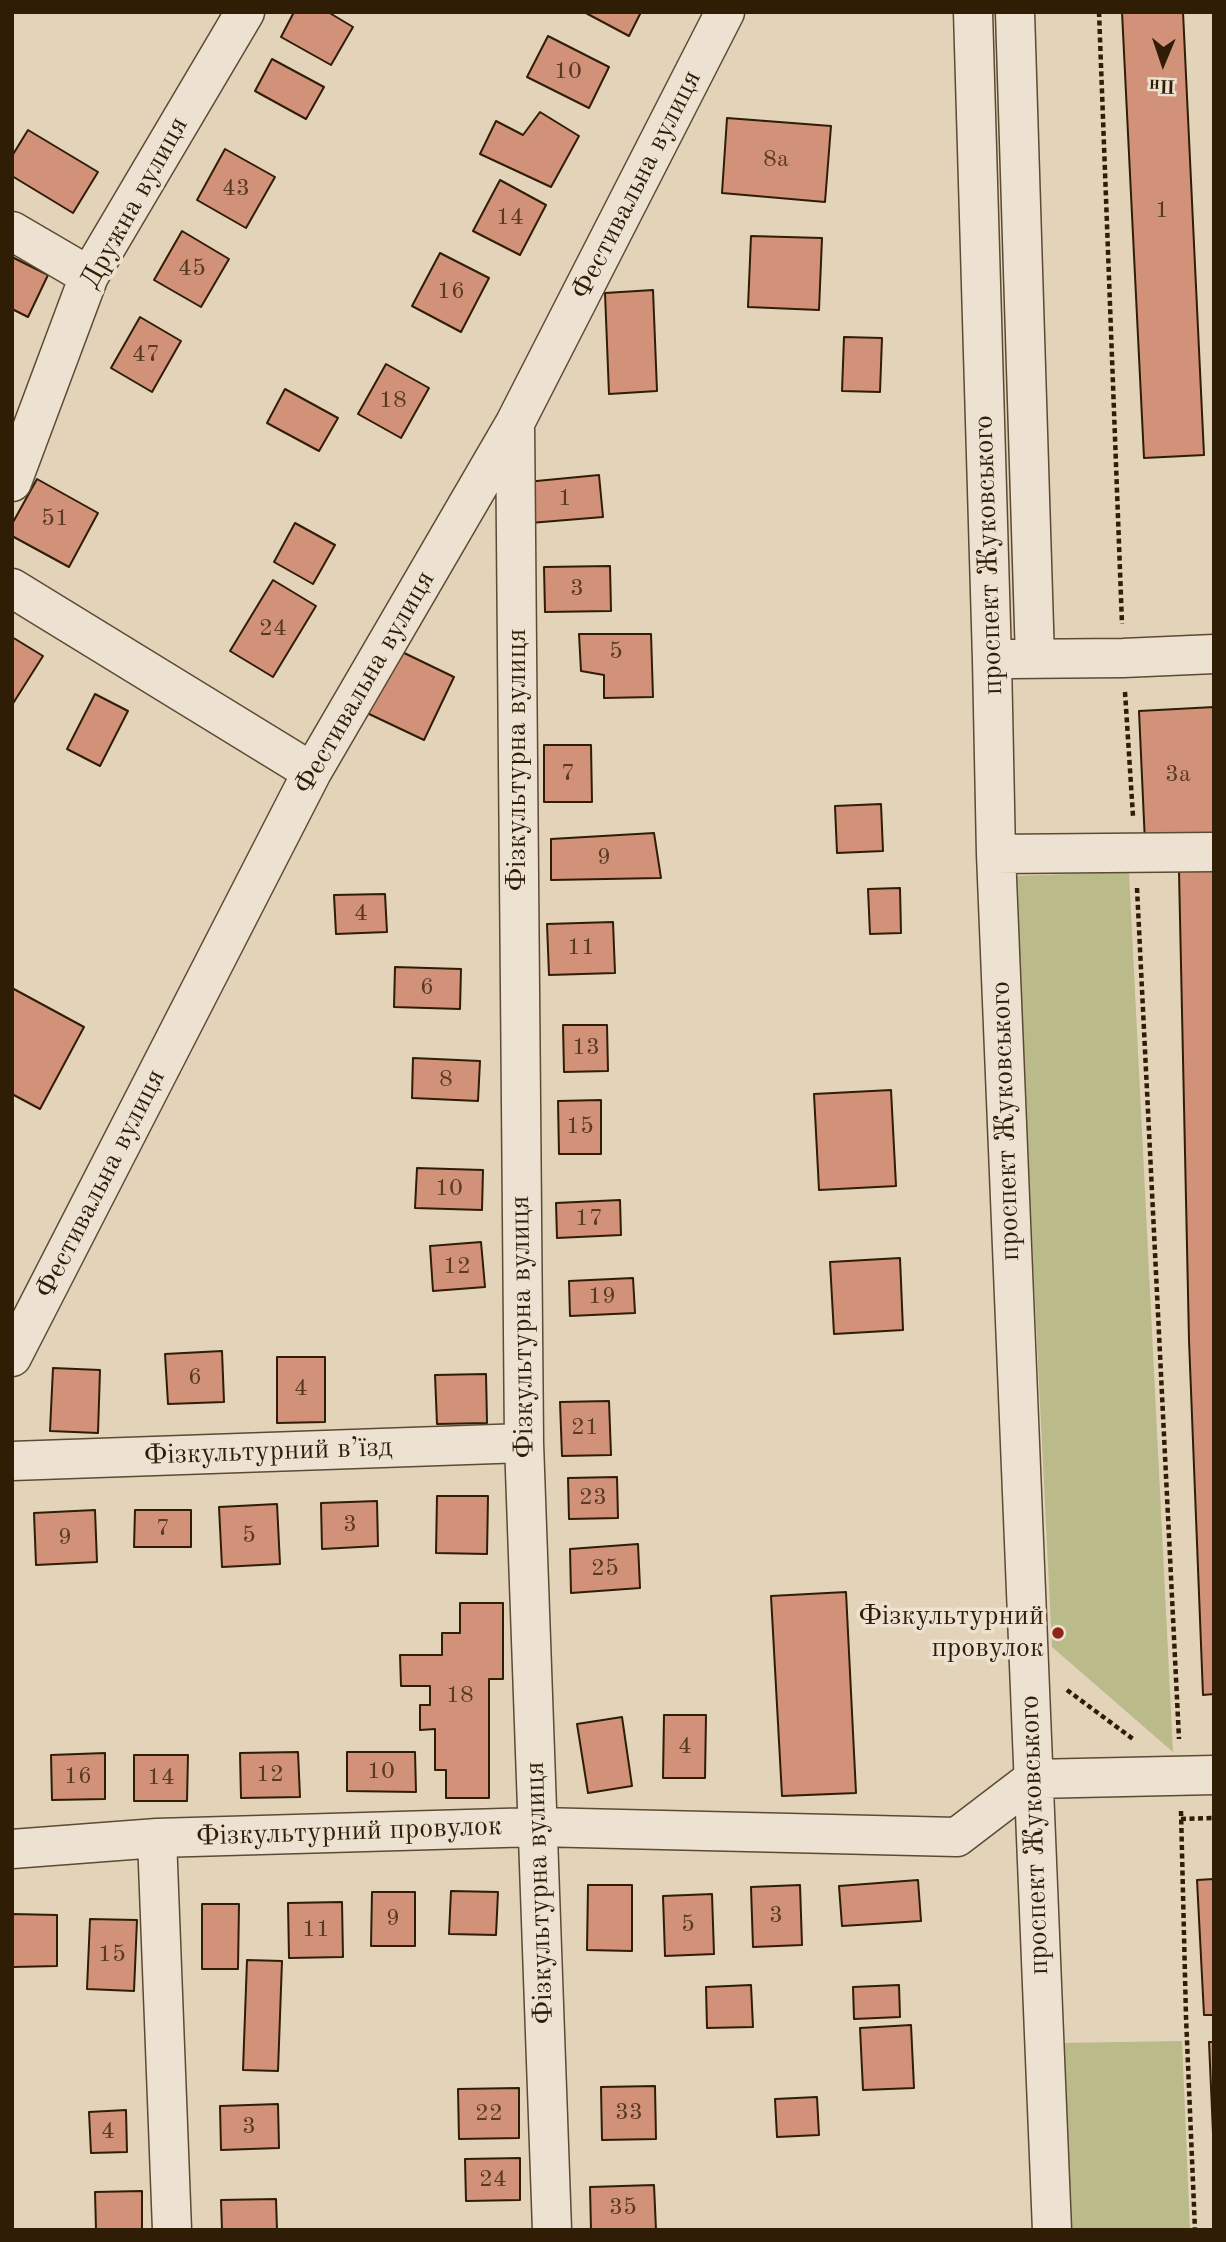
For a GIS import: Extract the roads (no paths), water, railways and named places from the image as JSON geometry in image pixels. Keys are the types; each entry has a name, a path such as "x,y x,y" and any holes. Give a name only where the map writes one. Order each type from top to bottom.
{"street":[{"name":"Дружна вулиця","path":"12,482 89,276 245,12"},
{"name":"Фестивальна вулиця","path":"12,1357 312,772 515,423 725,12"},
{"name":"проспект Жуковського","path":"973,12 996,854 1052,2230"},
{"path":"1015,12 1035,659"},
{"path":"12,231 89,276"},
{"name":"Фізкультурна вулиця","path":"515,423 524,1443 552,2230"},
{"path":"12,588 312,772"},
{"path":"992,660 1123,658 1214,653"},
{"path":"996,854 1214,852"},
{"name":"Фізкультурний в’їзд","path":"12,1461 524,1443"},
{"path":"1033,1779 1197,1775"},
{"name":"Фізкультурний провулок","path":"12,1849 157,1838 537,1826 957,1836 1033,1779"},
{"path":"157,1838 172,2230"}],"place":[{"name":"Фізкультурний провулок","path":"1058,1633"}]}
